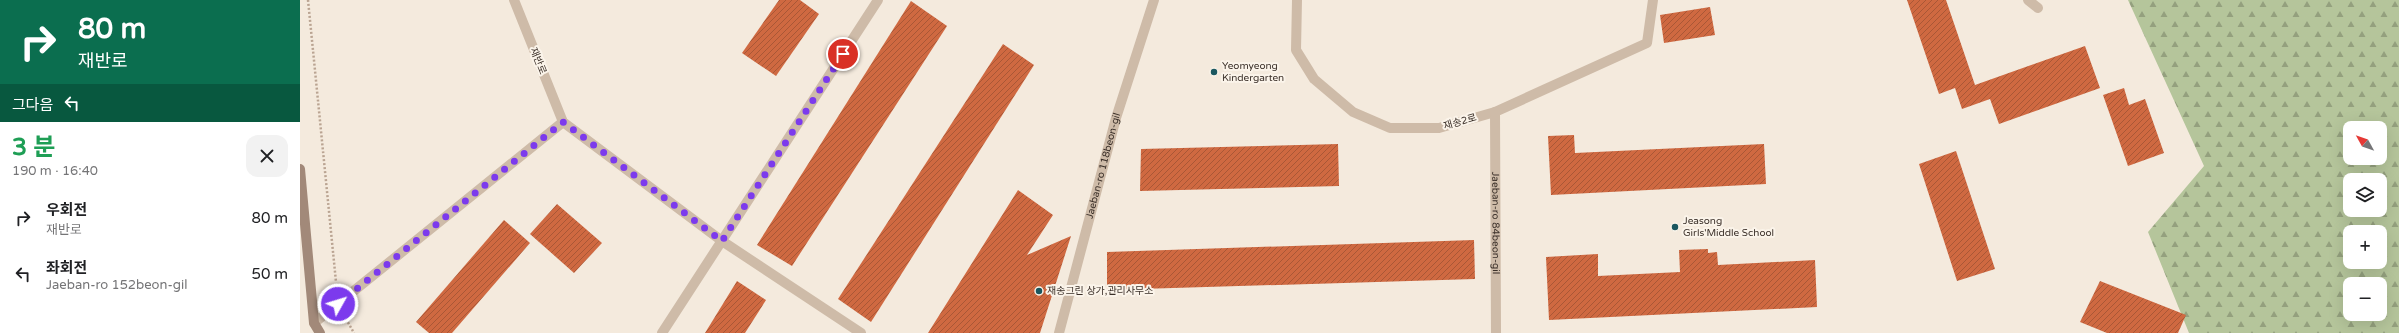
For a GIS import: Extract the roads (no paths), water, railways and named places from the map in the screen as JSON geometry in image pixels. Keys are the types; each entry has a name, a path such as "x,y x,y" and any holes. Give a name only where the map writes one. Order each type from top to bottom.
{"main road":[{"path":"300,169 314,323 320,333"}],"street":[{"name":"재반로","path":"514,0 563,122"},
{"path":"662,333 878,0"},
{"name":"Jaeban-ro 118beon-gil","path":"1059,333 1116,118 1154,0"},
{"name":"재송2로","path":"1297,0 1296,50 1314,79 1354,112 1390,128 1439,128 1495,112 1647,42 1653,0"},
{"path":"2028,0 2038,8"},
{"name":"Jaeban-ro 84beon-gil","path":"1495,112 1496,333"},
{"path":"314,323 563,122 722,241 861,333"}],"place":[{"name":"Yeomyeong Kindergarten","path":"1214,72"},
{"name":"Jeasong Girls'Middle School","path":"1675,227"},
{"name":"재송그린 상가,관리사무소","path":"1039,291"}]}
